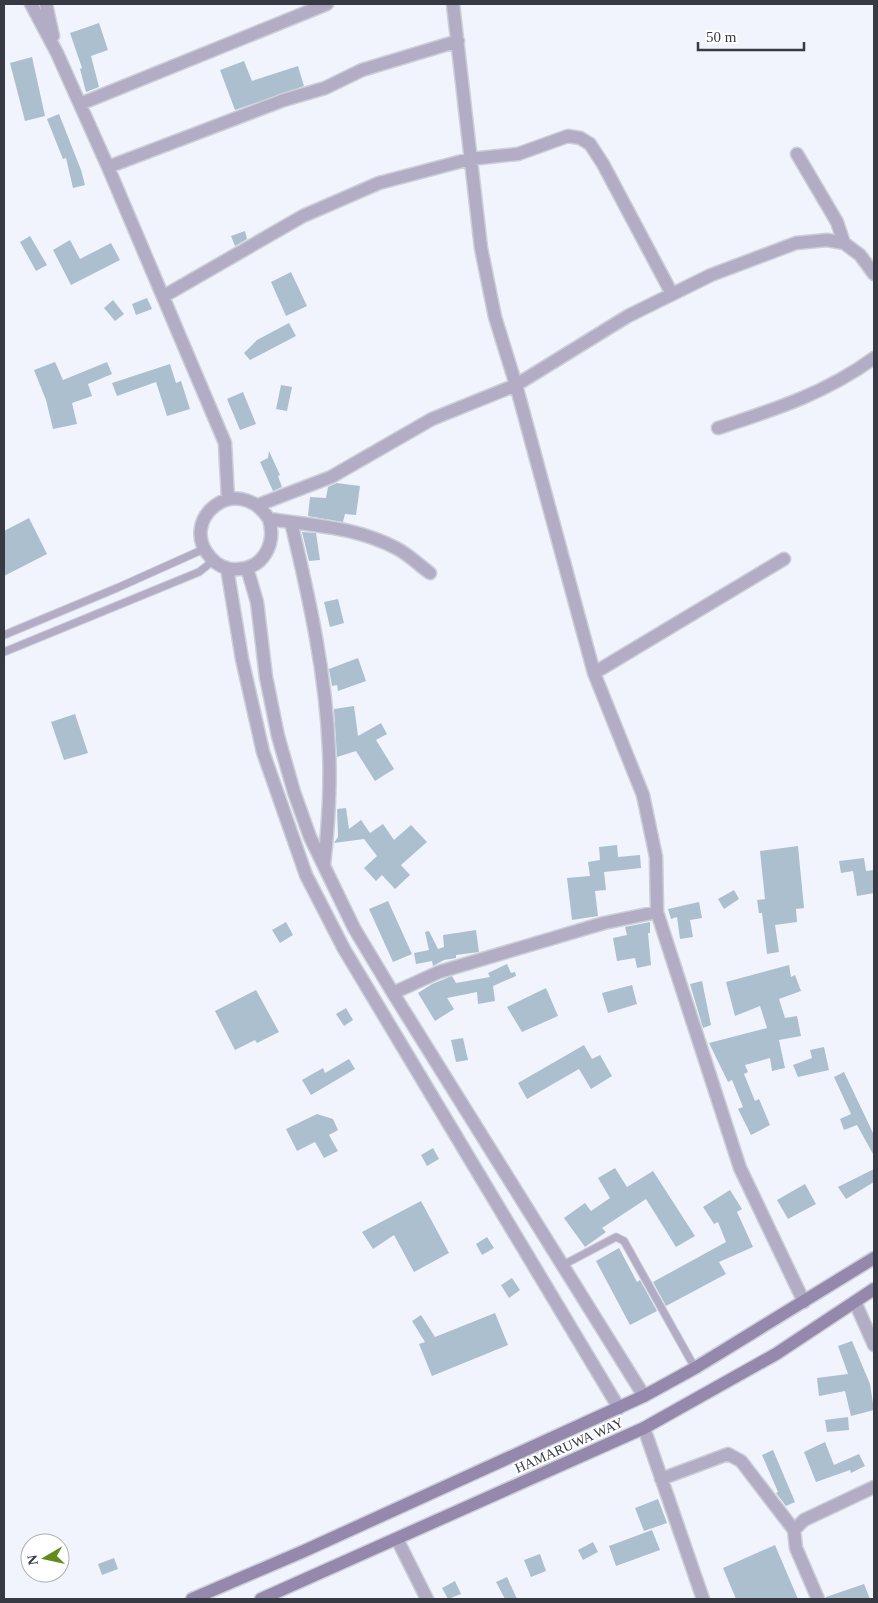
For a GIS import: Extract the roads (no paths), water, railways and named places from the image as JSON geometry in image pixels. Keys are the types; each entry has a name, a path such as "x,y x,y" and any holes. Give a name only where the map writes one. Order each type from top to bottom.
{"main road":[{"path":"192,1599 313,1547 620,1408 695,1368 874,1258"},
{"name":"HAMARUWA WAY","path":"261,1599 644,1428 776,1354 874,1289"}],"street":[{"path":"32,4 57,53 108,167 225,443 228,499"},
{"path":"46,4 57,53"},
{"path":"80,104 327,4"},
{"path":"453,4 481,248 491,297 594,673 642,795 656,858 656,912 740,1168 804,1302"},
{"path":"108,167 284,100 325,88 362,70 458,41"},
{"path":"164,296 312,212 379,183 470,159 518,154 568,136 580,138 590,144 604,164 671,292"},
{"path":"796,154 838,222 844,243"},
{"path":"258,505 331,477 432,419 516,385 628,316 671,292 710,275 796,243 827,240 844,243 860,255 874,274"},
{"path":"718,428 790,405 844,379 874,358"},
{"path":"228,499 244,499 258,505 269,519 272,536 262,559 247,568 227,568 213,561 204,549 201,533 204,518 214,506 228,499"},
{"path":"269,519 315,523 355,532 397,548 430,573"},
{"path":"291,522 308,592 319,656 329,751 329,813 324,865"},
{"path":"594,673 784,559"},
{"path":"227,568 242,659 262,752 306,875 344,949 620,1408"},
{"path":"247,568 257,602 266,677 278,736 294,792 310,837 354,928 644,1396"},
{"path":"393,993 439,972 604,923 656,912"},
{"path":"855,1302 874,1345"},
{"path":"644,1428 703,1599"},
{"path":"661,1479 728,1454 741,1462 794,1530 796,1548 818,1599"},
{"path":"794,1530 804,1520 874,1486"},
{"path":"397,1539 427,1599"}],"lane":[{"path":"4,635 204,549"},
{"path":"4,652 199,572 213,561"},
{"path":"563,1265 616,1237 624,1242 695,1368"}]}
